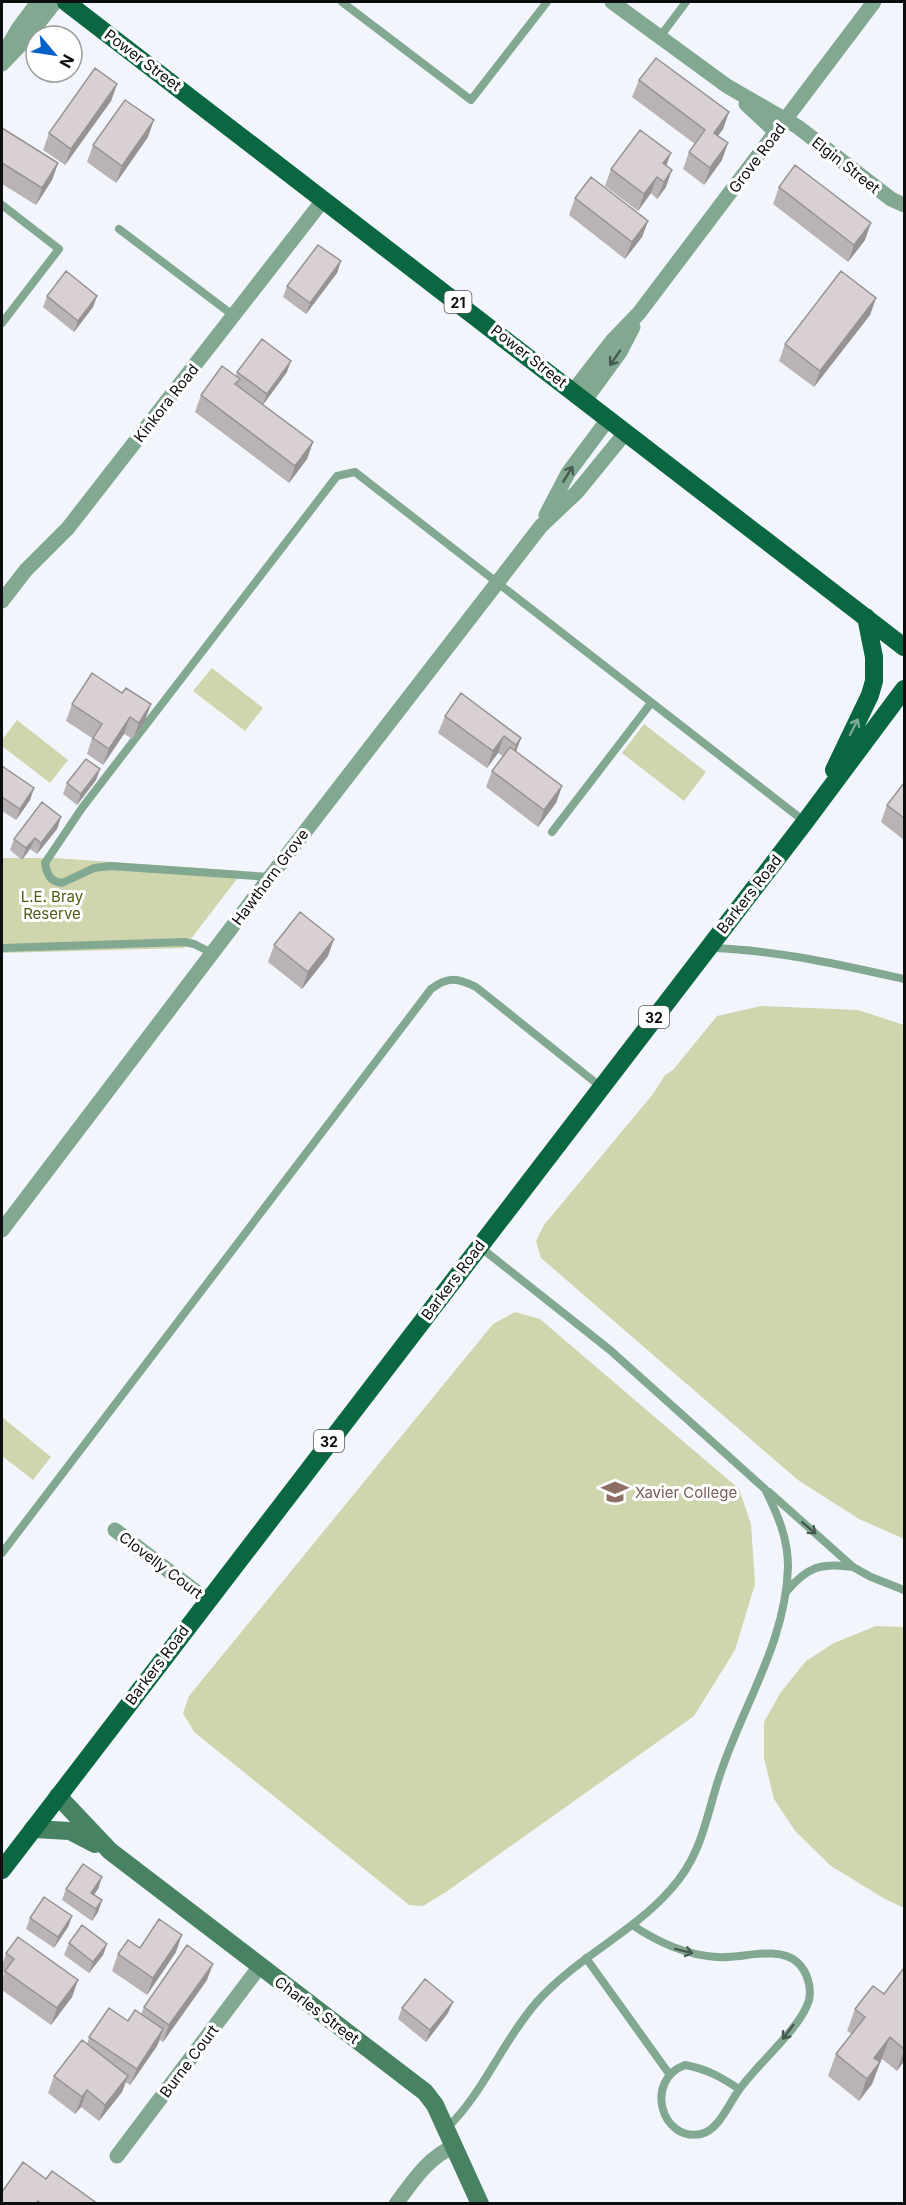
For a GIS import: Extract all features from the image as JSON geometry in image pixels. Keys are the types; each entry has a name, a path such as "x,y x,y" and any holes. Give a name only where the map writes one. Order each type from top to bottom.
{"main road":[{"name":"Power Street","path":"66,2 904,647"},
{"path":"822,800 842,750 870,695 874,681 874,657 866,617"},
{"name":"Barkers Road","path":"2,1870 822,800 904,689"}],"street":[{"path":"2,58 18,29 38,2"},
{"path":"2,64 27,38 55,2"},
{"name":"Elgin Street","path":"612,2 727,86 786,120 891,199 904,205"},
{"name":"Grove Road","path":"579,395 612,341 639,314 874,2"},
{"name":"Elgin Street","path":"727,86 776,132"},
{"name":"Kinkora Road","path":"2,601 26,570 68,528 324,199"},
{"name":"Hawthorn Grove","path":"541,526 568,473 609,418"},
{"name":"Hawthorn Grove","path":"2,1230 497,582 541,526 577,492 626,432"},
{"name":"Clovelly Court","path":"115,1530 207,1600"},
{"name":"Charles Street","path":"58,1796 110,1851 425,2092 447,2128 480,2204"},
{"name":"Charles Street","path":"33,1829 70,1831 110,1851"},
{"name":"Burne Court","path":"117,2156 260,1966"},
{"path":"396,2204 432,2159 455,2146"}],"lane":[{"path":"342,2 471,100 547,2"},
{"path":"659,38 687,2"},
{"path":"2,205 59,249 2,323"},
{"path":"119,229 234,316"},
{"path":"270,877 110,866 94,868 62,883 52,880 47,874 45,863 82,808 337,476 355,472 805,822"},
{"path":"552,832 651,703"},
{"path":"2,948 184,942 212,953"},
{"path":"708,947 786,956 904,979"},
{"path":"2,1553 431,989 449,979 457,979 476,987 601,1087"},
{"path":"479,1246 610,1350 853,1567 904,1590"},
{"path":"447,2128 470,2103 499,2053 532,2007 564,1974 632,1925 672,1889 694,1856 702,1839 722,1769 776,1635 786,1592 788,1566 786,1542 779,1517 765,1490"},
{"path":"786,1592 795,1581 817,1567 832,1564 853,1567"},
{"path":"632,1925 674,1949 716,1957 775,1953 791,1958 804,1970 810,1991 805,2008 775,2049 739,2089 712,2127 699,2134 691,2134 676,2128 663,2112 661,2091 670,2075 685,2065 717,2074 739,2089"},
{"path":"586,1958 670,2075"}],"green space":[{"path":"212,668 263,708 245,731 193,691"},
{"path":"17,720 68,760 50,783 2,746 2,740"},
{"path":"644,724 706,772 684,801 622,753"},
{"name":"L.E. Bray Reserve","path":"2,858 54,858 243,871 184,948 2,953"},
{"path":"761,1006 858,1010 904,1025 904,1539 859,1519 798,1480 541,1258 536,1241 544,1225 653,1094 665,1075 673,1070 717,1016"},
{"path":"515,1312 540,1319 739,1489 751,1524 755,1584 735,1650 694,1716 446,1892 423,1906 409,1905 194,1732 183,1713 189,1696 493,1324"},
{"path":"2,1417 51,1457 33,1480 2,1456"},
{"path":"876,1626 904,1627 904,1908 831,1866 795,1831 774,1799 764,1758 764,1722 781,1692 806,1661 834,1643"}],"building":[{"path":"656,58 729,112 714,133 728,143 710,168 689,152 705,130 639,80"},
{"path":"95,68 117,84 71,149 49,133"},
{"path":"125,100 154,120 122,166 93,145"},
{"path":"2,128 58,163 42,188 2,163"},
{"path":"640,130 671,153 663,163 672,170 664,182 657,177 644,194 611,169"},
{"path":"795,165 871,223 854,245 779,187"},
{"path":"591,177 648,221 632,242 575,198"},
{"path":"318,245 341,261 310,303 287,286"},
{"path":"66,271 97,296 78,321 47,296"},
{"path":"841,271 876,298 820,371 785,344"},
{"path":"262,339 291,361 267,394 237,372"},
{"path":"222,366 240,379 235,384 313,442 295,466 201,395"},
{"path":"92,673 122,693 126,688 151,704 139,723 130,717 109,749 93,738 102,724 72,704"},
{"path":"461,693 521,738 516,745 504,736 493,751 445,716"},
{"path":"510,747 562,786 544,810 492,771"},
{"path":"86,759 100,769 81,794 67,783"},
{"path":"2,766 34,788 20,809 2,797"},
{"path":"904,783 904,818 887,805"},
{"path":"42,802 61,817 41,843 35,838 26,848 14,839"},
{"path":"300,912 334,939 308,972 274,945"},
{"path":"83,1864 102,1877 91,1893 102,1900 96,1909 66,1889"},
{"path":"44,1897 72,1916 58,1937 30,1918"},
{"path":"159,1919 182,1935 153,1978 118,1954 128,1940 140,1948"},
{"path":"82,1925 107,1944 93,1962 69,1943"},
{"path":"18,1937 78,1980 57,2008 5,1971 14,1959 6,1953"},
{"path":"187,1945 213,1964 169,2025 144,2007"},
{"path":"904,1968 904,2049 890,2037 874,2058 880,2062 867,2079 836,2054 865,2017 855,2009 873,1986 884,1994"},
{"path":"425,1979 453,2002 430,2030 402,2008"},
{"path":"109,2008 128,2021 135,2010 163,2029 137,2069 89,2037"},
{"path":"82,2040 128,2076 105,2105 87,2090 82,2097 54,2076"},
{"path":"23,2162 46,2179 52,2171 98,2204 41,2204 38,2201 36,2204 2,2204 2,2192"}],"place":[{"name":"Xavier College","path":"615,1492"}]}
